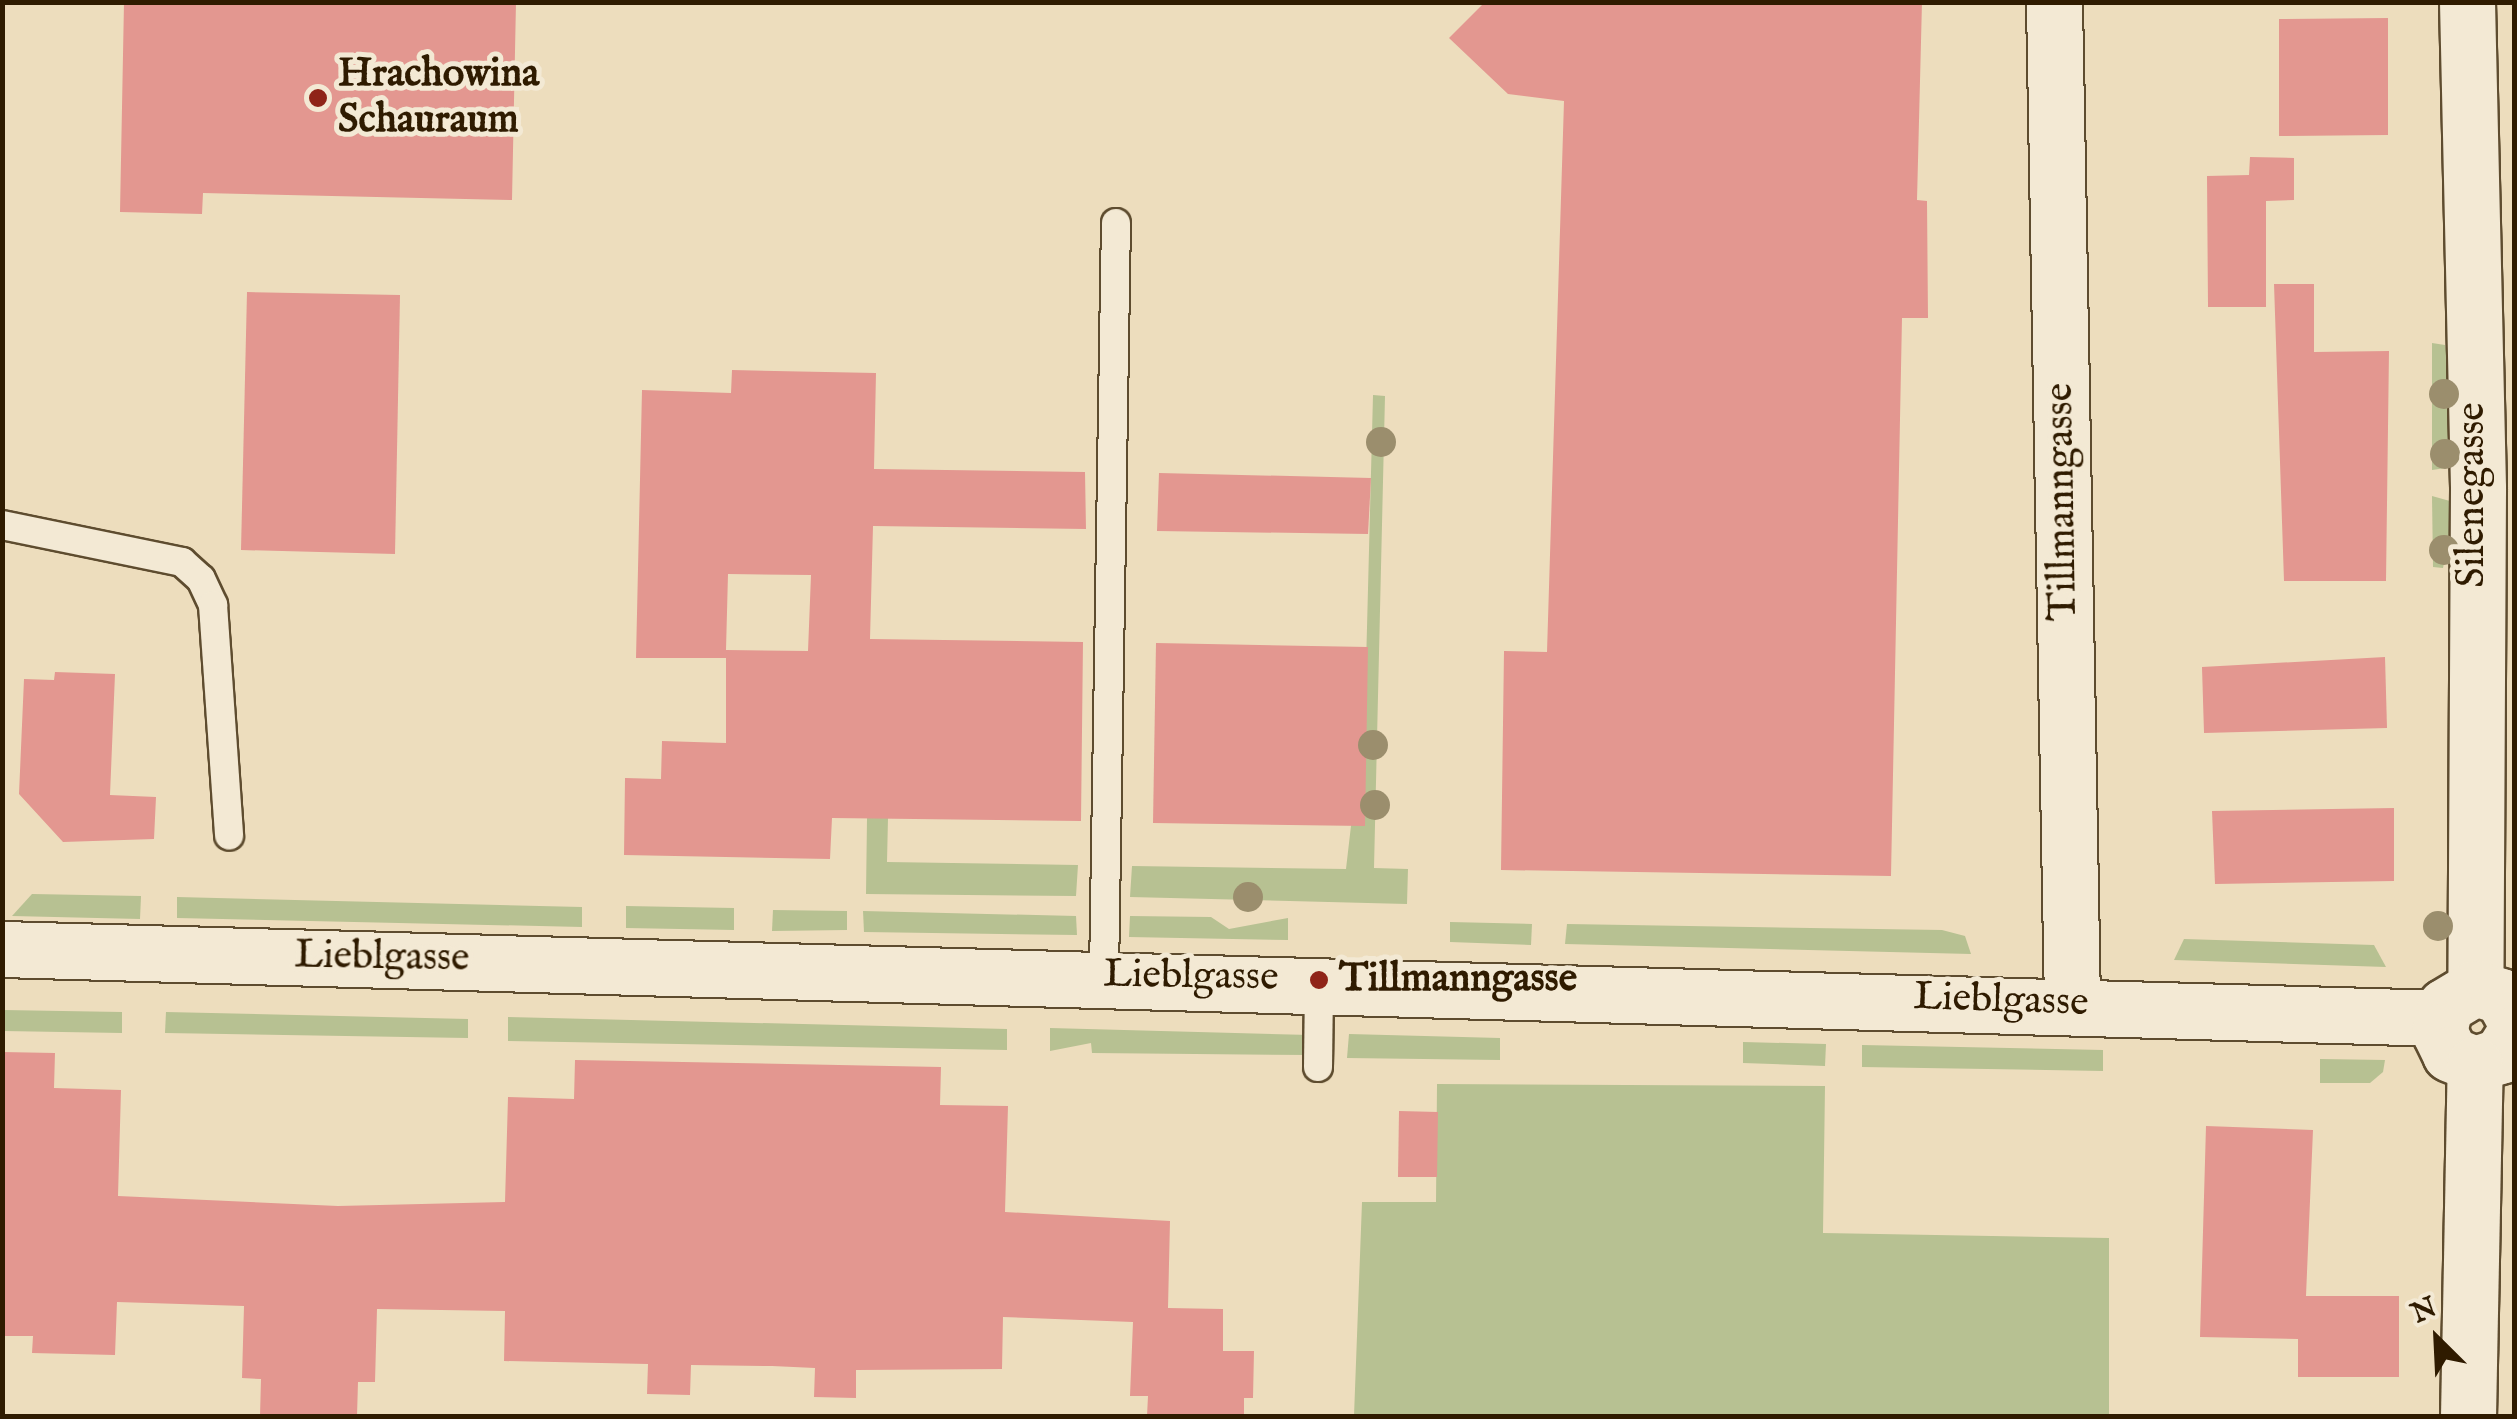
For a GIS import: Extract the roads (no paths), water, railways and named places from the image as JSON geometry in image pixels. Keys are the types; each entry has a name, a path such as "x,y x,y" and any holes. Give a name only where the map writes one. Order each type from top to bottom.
{"street":[{"name":"Tillmanngasse","path":"2054,2 2072,1002"},
{"name":"Silenegasse","path":"2467,2 2477,1008"},
{"name":"Lieblgasse","path":"2,949 1104,974 2072,1002 2477,1008"},
{"path":"2468,1416 2494,1049 2450,1054 2477,1008"}],"lane":[{"path":"1104,974 1116,223"},
{"path":"2,525 182,562 201,580 213,606 229,835"},
{"path":"1318,980 1318,1066"}],"place":[{"name":"Hrachowina Schauraum","path":"318,98"},
{"name":"Tillmanngasse","path":"1319,980"}]}
